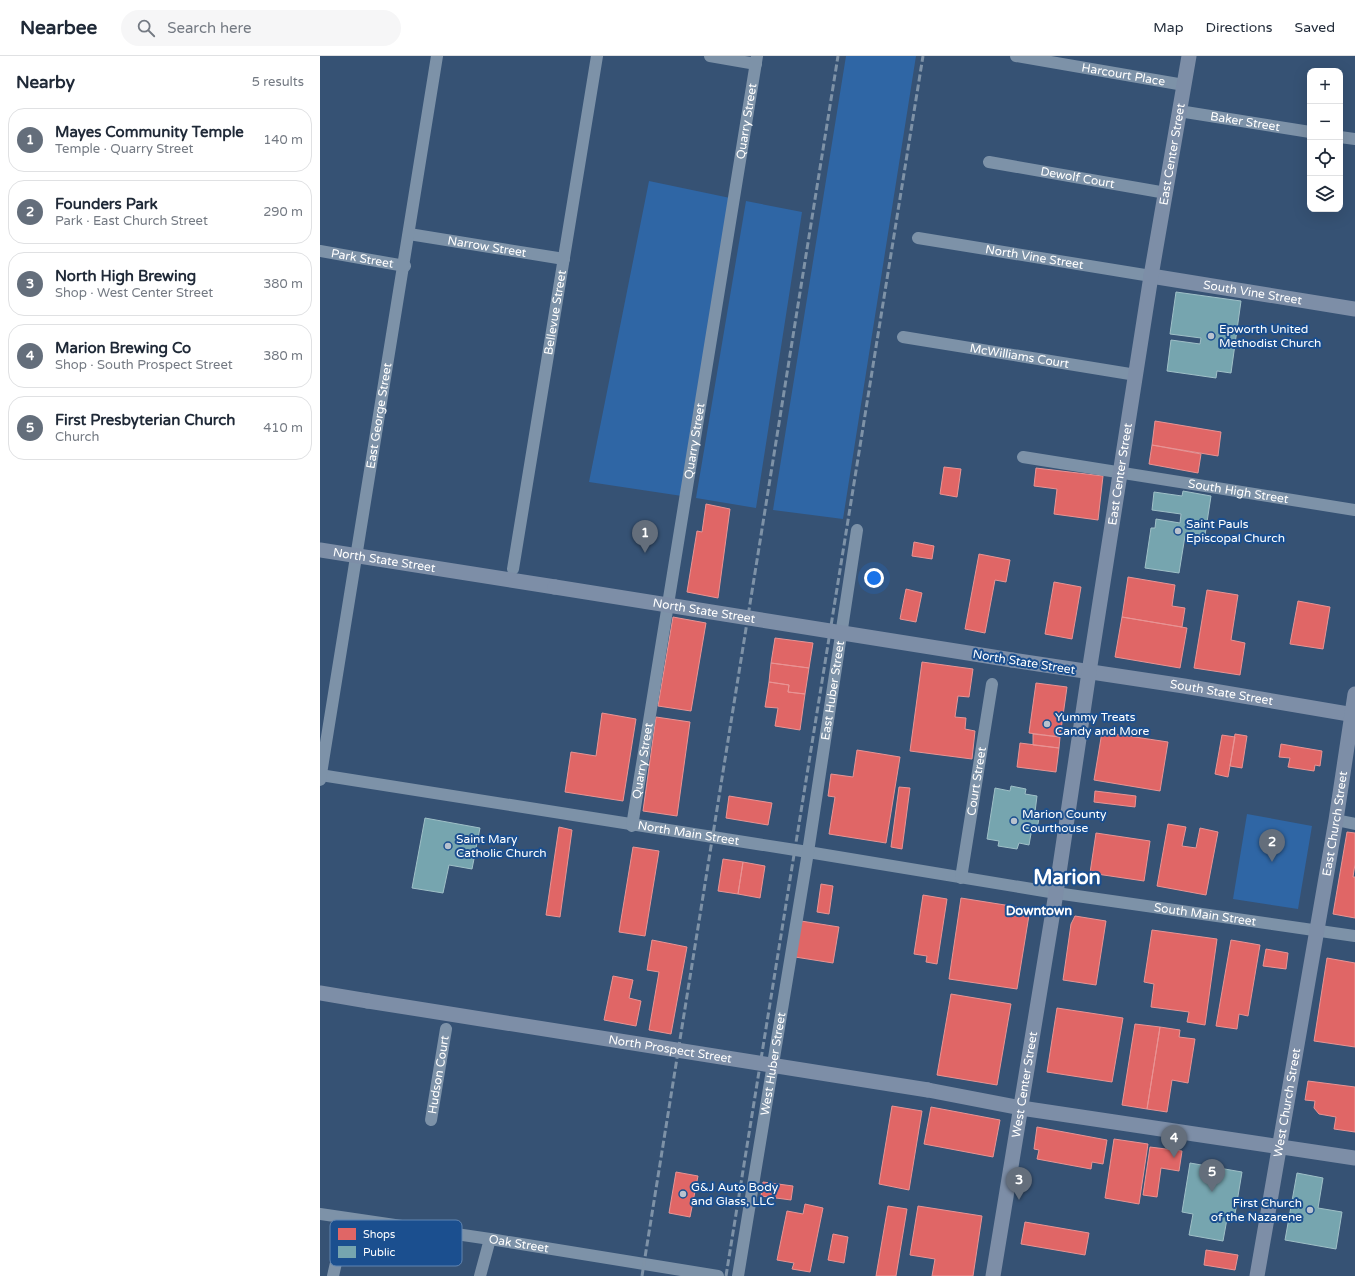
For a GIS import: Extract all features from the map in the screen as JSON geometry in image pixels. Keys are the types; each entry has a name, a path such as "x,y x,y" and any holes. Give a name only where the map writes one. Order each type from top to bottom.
{"main road":[{"name":"East Center Street","path":"1056,893 1151,276 1189,56"},
{"name":"South Vine Street","path":"1151,276 1355,309"},
{"name":"North State Street","path":"320,550 1089,672"},
{"name":"South State Street","path":"1089,672 1353,714"},
{"name":"East Church Street","path":"1317,930 1336,820 1355,694"},
{"name":"West Center Street","path":"993,1276 1056,893"},
{"name":"West Church Street","path":"1257,1276 1278,1147 1317,930"},
{"name":"North Prospect Street","path":"320,993 928,1090 1021,1108 1355,1158"}],"street":[{"name":"East George Street","path":"320,777 405,266 437,56"},
{"name":"Bellevue Street","path":"513,570 597,56"},
{"path":"710,56 756,60"},
{"name":"Harcourt Place","path":"1016,56 1184,85"},
{"name":"Quarry Street","path":"632,826 756,60"},
{"name":"Baker Street","path":"1180,111 1307,132"},
{"path":"1343,137 1355,139"},
{"name":"Dewolf Court","path":"989,162 1166,193"},
{"name":"Narrow Street","path":"409,234 564,259"},
{"name":"North Vine Street","path":"918,238 1151,276"},
{"name":"Park Street","path":"320,251 405,266"},
{"name":"McWilliams Court","path":"903,337 1136,375"},
{"name":"South High Street","path":"1022,457 1355,510"},
{"name":"East Huber Street","path":"808,852 857,530"},
{"name":"Court Street","path":"961,878 992,684"},
{"name":"North Main Street","path":"320,777 808,852 1056,893"},
{"path":"1336,820 1355,824"},
{"name":"West Huber Street","path":"738,1276 808,852"},
{"name":"South Main Street","path":"1056,893 1355,936"},
{"name":"Hudson Court","path":"431,1120 446,1029"},
{"name":"Oak Street","path":"320,1214 353,1220"},
{"name":"Oak Street","path":"462,1235 718,1276"},
{"path":"480,1276 490,1239"},
{"path":"333,1276 335,1266"}],"shaded area":[{"path":"846,56 916,56 843,519 773,510"},
{"path":"649,181 735,199 682,496 589,482"},
{"path":"746,201 802,212 756,508 696,498"},
{"path":"1247,814 1312,826 1298,909 1233,899"}],"building: Shops":[{"path":"1155,421 1221,432 1218,456 1152,445"},
{"path":"1152,445 1201,454 1198,473 1149,464"},
{"path":"944,467 961,469 957,497 940,494"},
{"path":"1036,468 1103,476 1098,520 1054,514 1057,489 1034,486"},
{"path":"706,504 730,509 718,598 687,592 697,531 702,532"},
{"path":"914,542 934,546 932,559 912,556"},
{"path":"979,554 1010,560 1006,582 995,580 985,633 965,629"},
{"path":"1128,577 1175,585 1172,606 1185,608 1182,627 1122,617"},
{"path":"1054,582 1081,587 1072,639 1045,634"},
{"path":"906,589 922,593 916,622 900,619"},
{"path":"1207,590 1238,595 1231,640 1245,643 1240,675 1194,668"},
{"path":"1298,601 1330,607 1323,649 1290,644"},
{"path":"673,617 706,623 691,711 658,706"},
{"path":"1122,617 1187,628 1180,668 1115,657"},
{"path":"775,638 813,643 809,668 771,663"},
{"path":"922,662 973,669 969,697 958,696 955,717 966,718 965,729 975,731 972,759 910,751"},
{"path":"771,663 809,668 805,694 788,692 789,685 769,682"},
{"path":"769,682 789,685 788,692 805,694 800,730 775,726 778,708 765,707"},
{"path":"1036,683 1067,687 1060,737 1029,733"},
{"path":"602,713 636,719 623,801 565,792 571,752 596,756"},
{"path":"656,717 690,722 677,816 643,811"},
{"path":"1102,732 1168,742 1160,791 1094,780"},
{"path":"1033,734 1060,737 1059,748 1033,745"},
{"path":"1235,734 1247,736 1242,768 1230,766"},
{"path":"1222,735 1235,737 1228,777 1215,774"},
{"path":"1020,743 1059,748 1056,772 1017,767"},
{"path":"1281,744 1322,751 1320,766 1315,765 1314,771 1288,767 1290,758 1279,757"},
{"path":"857,750 900,757 886,843 829,834 835,797 828,796 831,774 853,777"},
{"path":"899,787 910,788 902,849 891,847"},
{"path":"1095,791 1136,796 1135,807 1094,802"},
{"path":"729,796 772,803 768,825 726,818"},
{"path":"1168,824 1186,827 1182,846 1196,848 1200,828 1218,832 1206,895 1157,886"},
{"path":"559,827 572,830 560,917 546,915"},
{"path":"1347,832 1355,833 1355,864 1353,877 1355,877 1355,918 1333,914"},
{"path":"1096,833 1150,841 1144,881 1090,873"},
{"path":"633,847 659,851 645,936 619,932"},
{"path":"723,859 743,862 738,894 718,891"},
{"path":"743,862 765,866 760,898 738,894"},
{"path":"821,884 833,886 829,914 817,912"},
{"path":"923,895 947,899 937,964 926,962 927,956 914,954"},
{"path":"961,898 1030,909 1017,989 949,979"},
{"path":"1075,916 1106,921 1096,985 1063,980 1071,924"},
{"path":"801,921 839,927 833,963 795,957"},
{"path":"1152,930 1217,939 1205,1025 1187,1022 1189,1012 1151,1007 1154,984 1144,982"},
{"path":"652,940 687,947 671,1034 649,1030 659,972 647,970"},
{"path":"1231,940 1260,945 1248,1016 1239,1014 1237,1029 1216,1026"},
{"path":"1266,949 1288,953 1286,969 1263,966"},
{"path":"1327,958 1355,963 1355,1047 1314,1041"},
{"path":"613,976 633,980 629,998 641,1001 636,1026 604,1020"},
{"path":"951,994 1011,1004 997,1085 937,1075"},
{"path":"1057,1008 1123,1018 1112,1082 1047,1072"},
{"path":"1135,1024 1160,1027 1147,1109 1122,1105"},
{"path":"1160,1027 1180,1030 1179,1037 1195,1039 1188,1083 1172,1080 1167,1112 1147,1109"},
{"path":"1308,1081 1355,1087 1355,1132 1334,1129 1336,1117 1319,1114 1314,1108 1315,1101 1305,1100"},
{"path":"892,1106 922,1111 909,1190 879,1184"},
{"path":"931,1107 1000,1120 993,1157 924,1144"},
{"path":"1037,1127 1107,1140 1103,1164 1092,1162 1091,1169 1037,1159 1039,1150 1034,1149"},
{"path":"1114,1139 1148,1144 1139,1204 1105,1198"},
{"path":"1150,1147 1182,1151 1179,1171 1161,1168 1157,1197 1143,1195"},
{"name":"G&J Auto Body and Glass, LLC","path":"676,1172 698,1176 690,1217 669,1213"},
{"path":"763,1182 793,1186 791,1200 761,1196"},
{"path":"805,1204 823,1208 810,1272 792,1269 794,1263 777,1260 787,1211 803,1214"},
{"path":"888,1206 907,1209 896,1276 876,1276"},
{"path":"918,1206 982,1216 973,1276 932,1276 935,1259 910,1255"},
{"path":"1025,1222 1089,1233 1085,1255 1021,1244"},
{"path":"833,1234 848,1237 844,1263 828,1260"},
{"path":"1206,1250 1238,1255 1235,1270 1204,1265"}],"building: Public":[{"name":"Epworth United Methodist Church","path":"1176,292 1241,301 1231,373 1217,371 1216,378 1167,371 1171,340 1200,344 1201,338 1170,334"},
{"name":"Saint Pauls Episcopal Church","path":"1183,491 1211,496 1205,535 1194,534 1193,538 1185,536 1179,573 1145,568 1151,528 1155,528 1156,519 1180,523 1181,514 1152,510 1154,492 1182,496"},
{"name":"Marion County Courthouse","path":"1011,786 1026,789 1025,794 1037,796 1035,812 1040,813 1037,829 1032,828 1029,845 1019,843 1017,849 998,846 999,841 987,839 995,788 1010,791"},
{"name":"Saint Mary Catholic Church","path":"425,818 480,828 472,869 449,865 443,893 412,888"},
{"path":"1190,1163 1242,1172 1234,1220 1227,1219 1223,1241 1189,1235 1193,1214 1182,1212"},
{"name":"First Church of the Nazarene","path":"1297,1173 1323,1178 1318,1208 1342,1212 1336,1249 1285,1240"}],"railway":[{"path":"642,1276 838,56"},
{"path":"726,1276 923,56"}],"place":[{"name":"Epworth United Methodist Church","path":"1211,336"},
{"name":"Saint Pauls Episcopal Church","path":"1178,531"},
{"name":"Mayes Community Temple","path":"645,553"},
{"name":"Yummy Treats Candy and More","path":"1047,724"},
{"name":"Marion County Courthouse","path":"1014,821"},
{"name":"Saint Mary Catholic Church","path":"448,846"},
{"name":"Founders Park","path":"1272,862"},
{"name":"Marion Brewing Co","path":"1174,1158"},
{"name":"First Presbyterian Church","path":"1212,1192"},
{"name":"G&J Auto Body and Glass, LLC","path":"683,1194"},
{"name":"North High Brewing","path":"1019,1200"},
{"name":"First Church of the Nazarene","path":"1310,1210"}],"district":[{"name":"Marion","path":"1067,878"},
{"name":"Downtown","path":"1039,911"}]}
